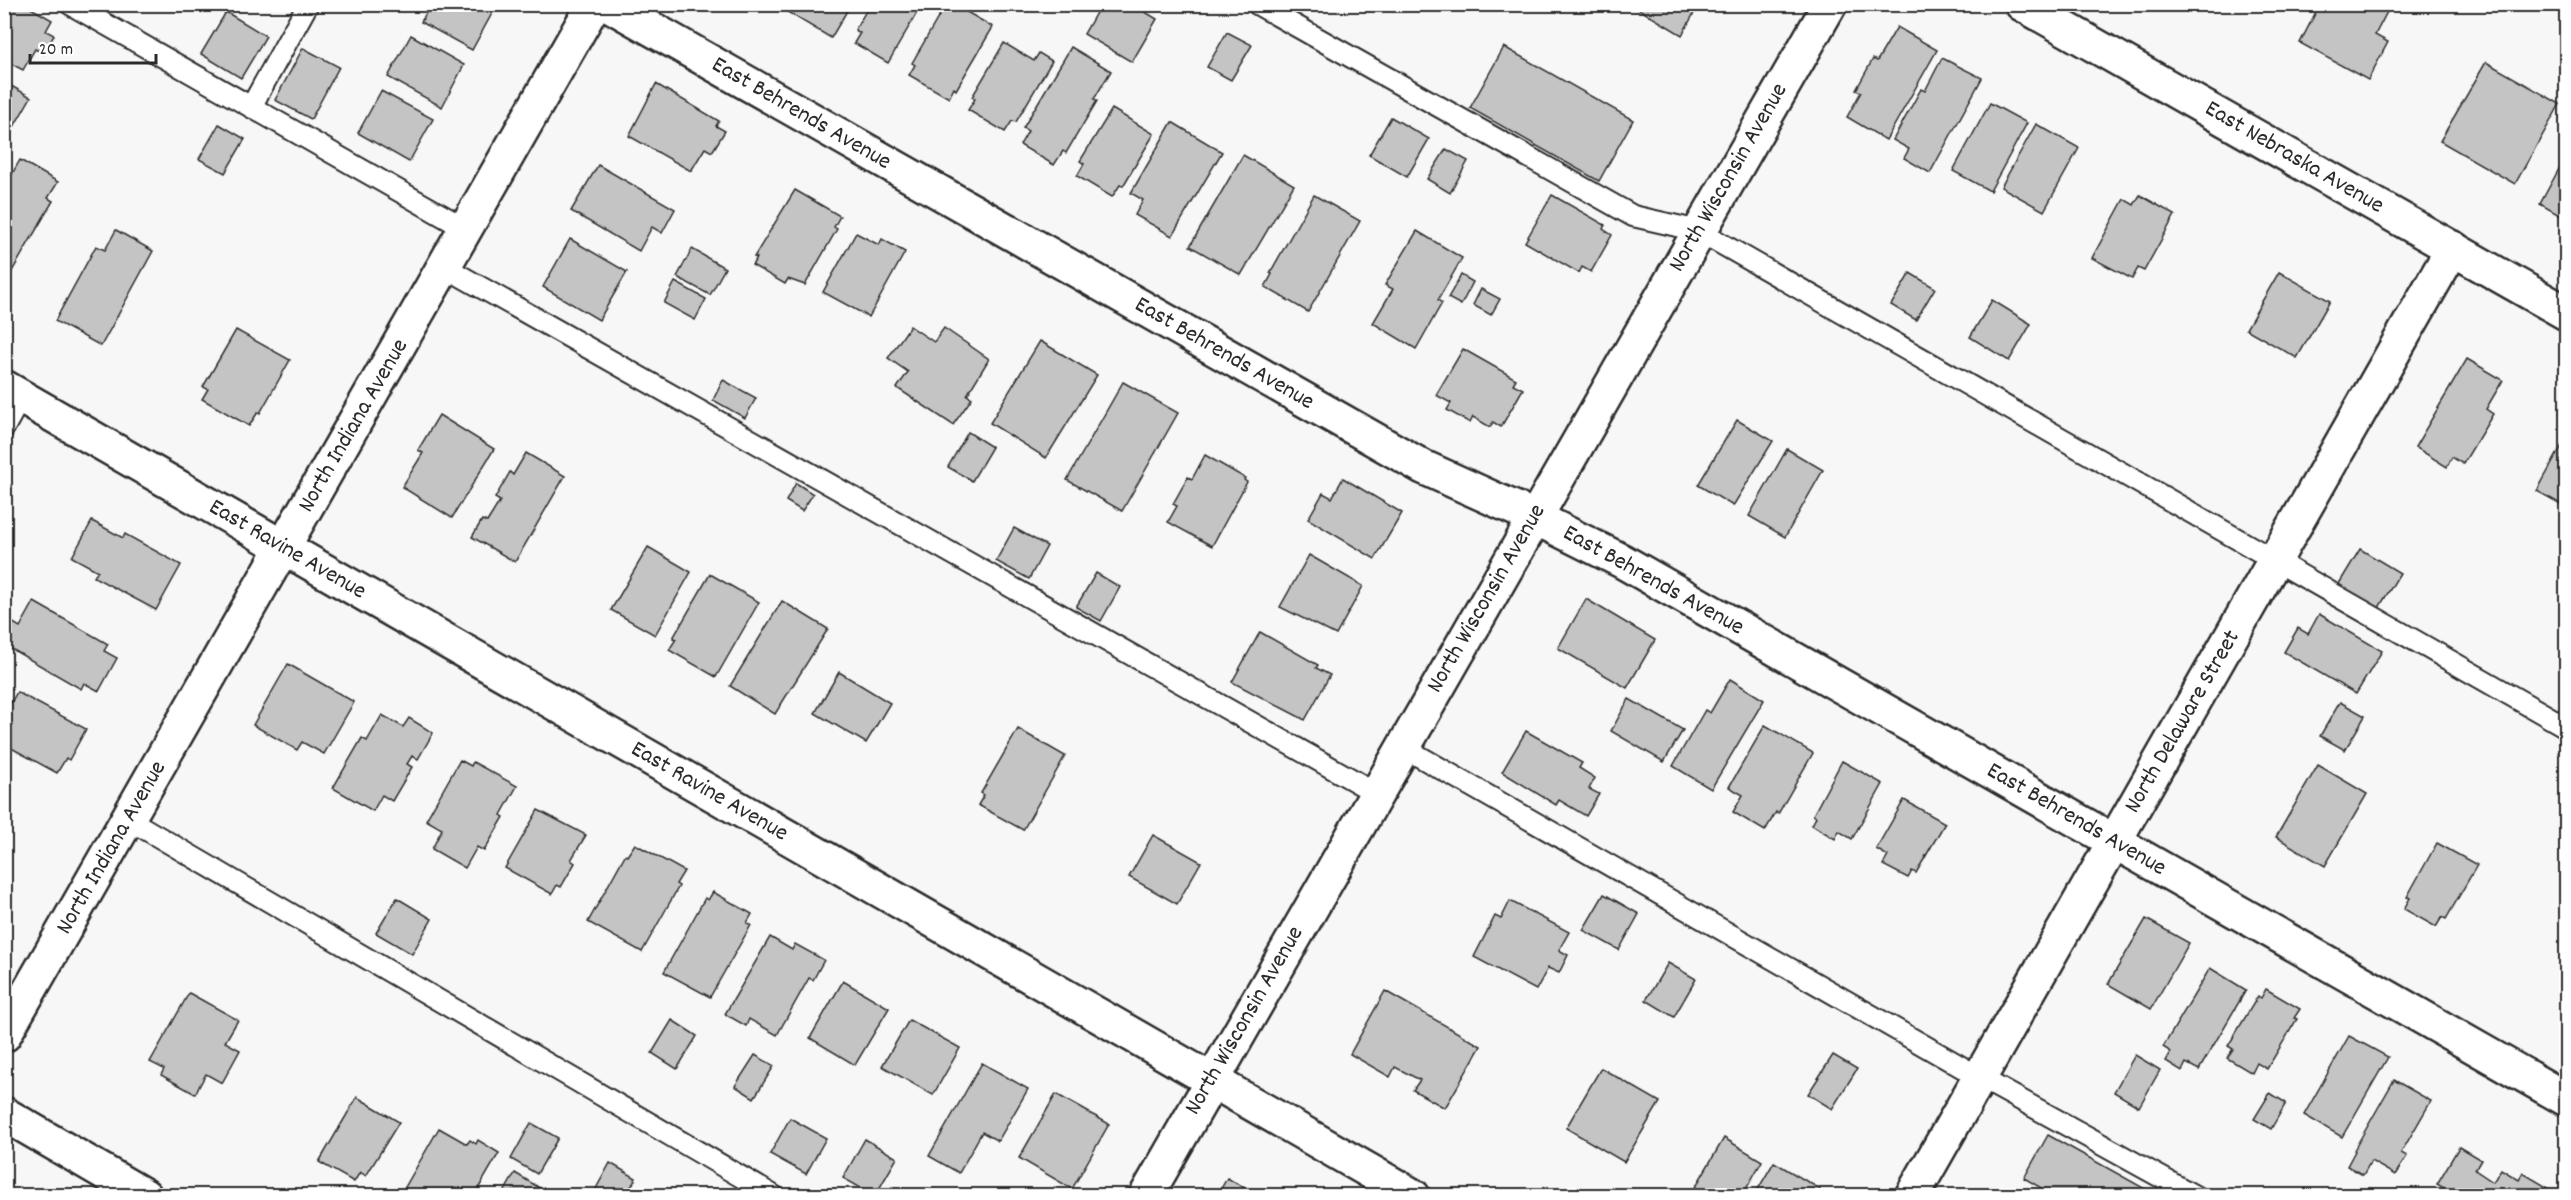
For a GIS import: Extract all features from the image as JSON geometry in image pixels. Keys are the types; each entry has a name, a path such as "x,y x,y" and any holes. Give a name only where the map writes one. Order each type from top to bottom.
{"street":[{"name":"North Indiana Avenue","path":"4,1035 594,4"},
{"name":"East Behrends Avenue","path":"608,4 1423,467 1534,517 1622,561 2566,1099"},
{"name":"North Wisconsin Avenue","path":"1146,1196 1830,4"},
{"name":"East Nebraska Avenue","path":"2022,4 2566,313"},
{"name":"North Delaware Street","path":"1912,1196 2453,248"},
{"name":"East Ravine Avenue","path":"13,392 1413,1196"},
{"path":"4,1114 145,1196"}],"lane":[{"path":"70,4 466,229"},
{"path":"251,107 308,4"},
{"path":"1257,4 1633,216 1699,231 2276,559 2566,727"},
{"path":"445,267 1376,793"},
{"path":"4,428 13,392"},
{"path":"1403,747 1979,1077 2195,1196"},
{"path":"128,819 774,1196"}],"building":[{"path":"4,4 24,4 52,20 46,31 54,35 44,54 35,49 23,70 4,60"},
{"path":"431,4 488,4 495,8 472,50 421,22"},
{"path":"780,4 851,4 831,38 779,7"},
{"path":"870,4 922,4 888,63 854,43 860,33 855,30"},
{"path":"946,4 953,4 993,27 949,98 909,75 915,65 912,63"},
{"path":"1101,4 1132,4 1157,19 1132,62 1084,34"},
{"path":"1630,4 1699,4 1682,35"},
{"path":"2320,4 2382,4 2389,8 2375,35 2388,42 2368,80 2300,43"},
{"path":"226,12 266,36 241,78 201,54"},
{"path":"1897,27 1937,50 1886,140 1847,117 1861,92 1856,90 1873,59 1877,61"},
{"path":"1227,32 1252,45 1231,80 1207,67"},
{"path":"411,35 464,65 442,107 388,77"},
{"path":"1004,43 1034,61 1039,53 1052,61 1016,122 1012,121 1005,132 968,110 975,99 972,97"},
{"path":"1071,47 1111,71 1094,99 1097,101 1066,153 1063,151 1054,165 1020,145 1028,131 1023,128"},
{"path":"1504,47 1633,120 1599,181 1470,108"},
{"path":"303,48 339,67 311,119 275,100"},
{"path":"1942,58 1982,78 1930,173 1904,158 1909,149 1893,140 1921,89 1925,91"},
{"path":"2486,62 2560,104 2515,184 2440,141"},
{"path":"4,82 31,97 8,137 4,135"},
{"path":"656,84 719,121 716,126 725,131 712,152 705,148 691,171 629,136"},
{"path":"381,91 433,119 409,162 358,133"},
{"path":"1990,103 2027,123 1990,191 1953,171"},
{"path":"1112,109 1154,134 1123,186 1120,185 1112,197 1077,176 1084,164 1080,161"},
{"path":"1391,117 1429,139 1407,177 1369,155"},
{"path":"1172,122 1222,152 1172,236 1135,215 1143,200 1131,193"},
{"path":"219,124 245,139 225,173 199,159"},
{"path":"2036,124 2079,148 2044,211 2001,187"},
{"path":"1446,149 1468,161 1450,193 1427,179"},
{"path":"1243,155 1294,185 1241,275 1190,246"},
{"path":"2566,156 2566,219 2540,204"},
{"path":"20,160 58,182 48,198 53,201 4,285 4,188"},
{"path":"598,165 675,209 662,233 652,227 639,251 571,211"},
{"path":"795,190 840,216 834,227 837,229 805,285 788,279 785,284 752,265 757,258 754,257"},
{"path":"1314,195 1360,221 1308,312 1265,287 1272,274 1270,273"},
{"path":"1552,195 1605,225 1603,229 1612,235 1591,272 1582,267 1579,273 1525,242"},
{"path":"2140,195 2175,215 2144,271 2138,268 2132,279 2092,258 2124,199 2134,205"},
{"path":"116,230 153,251 101,346 55,321 96,246 105,250"},
{"path":"1417,231 1462,258 1438,300 1442,303 1416,349 1373,323 1393,289 1385,285"},
{"path":"856,233 879,245 882,239 905,252 869,317 823,292"},
{"path":"570,239 627,272 599,320 543,287"},
{"path":"692,249 725,268 710,295 677,277"},
{"path":"2279,272 2330,301 2297,358 2246,329"},
{"path":"1910,273 1935,288 1916,320 1891,305"},
{"path":"1461,275 1473,282 1461,305 1448,298"},
{"path":"675,282 706,299 695,320 664,303"},
{"path":"1481,289 1500,299 1491,315 1473,305"},
{"path":"1992,300 2031,324 2009,361 1970,337"},
{"path":"910,326 934,342 944,328 989,359 967,395 972,398 953,425 897,388 908,372 888,358"},
{"path":"236,330 290,360 260,413 258,412 249,426 202,399 208,389 203,387"},
{"path":"1040,341 1097,375 1046,458 990,423"},
{"path":"1463,349 1516,379 1513,384 1523,389 1501,427 1493,422 1490,427 1473,417 1470,423 1447,410 1451,403 1436,395"},
{"path":"2467,359 2503,380 2486,409 2493,414 2463,464 2452,457 2447,467 2415,447"},
{"path":"723,380 756,398 745,418 713,400"},
{"path":"1123,382 1178,413 1122,511 1067,480"},
{"path":"439,415 494,449 452,518 402,487 423,453 418,450"},
{"path":"1737,420 1773,441 1733,506 1698,485"},
{"path":"968,432 992,447 972,481 948,467"},
{"path":"2566,438 2566,507 2537,491"},
{"path":"1787,449 1823,470 1785,537 1749,516"},
{"path":"526,453 565,476 515,562 472,537 482,520 487,522 500,501 495,498 510,472 513,475"},
{"path":"1205,455 1245,478 1247,482 1212,546 1168,522 1177,506 1173,504 1188,477 1192,479"},
{"path":"1343,478 1402,513 1375,559 1308,519 1323,493 1332,498"},
{"path":"796,483 813,494 802,511 786,501"},
{"path":"92,521 123,538 125,534 181,565 156,610 94,577 98,571 72,557"},
{"path":"1014,528 1047,546 1029,579 996,561"},
{"path":"648,547 691,572 655,635 611,610"},
{"path":"2360,549 2400,573 2377,611 2337,587"},
{"path":"1309,555 1363,586 1336,635 1280,607"},
{"path":"1096,573 1120,587 1101,621 1076,607"},
{"path":"710,574 759,602 716,677 669,650 676,639 673,638"},
{"path":"1586,599 1655,640 1627,688 1558,648"},
{"path":"782,601 828,629 775,714 730,686"},
{"path":"34,602 108,644 104,651 117,658 99,691 84,683 81,689 8,647 10,644 4,641 4,631 10,621 20,627"},
{"path":"2319,614 2382,651 2356,694 2284,652 2298,628 2308,634"},
{"path":"1260,632 1318,665 1316,668 1330,675 1305,720 1232,682"},
{"path":"288,664 354,702 324,754 302,742 297,750 253,725"},
{"path":"839,672 890,703 866,743 815,713"},
{"path":"1730,679 1764,700 1711,789 1673,766 1705,710 1710,713"},
{"path":"17,692 86,729 69,760 66,758 57,773 4,744 6,717 4,715"},
{"path":"1629,699 1683,730 1664,762 1611,731"},
{"path":"2340,702 2365,716 2345,750 2320,736"},
{"path":"382,715 403,727 409,718 433,733 418,759 412,756 407,764 412,767 392,801 382,795 373,811 333,788 362,738 367,741"},
{"path":"1765,725 1813,753 1778,814 1776,812 1765,831 1733,812 1743,795 1729,787"},
{"path":"1018,729 1065,756 1023,830 978,805 984,795 981,793"},
{"path":"1526,731 1582,763 1579,768 1595,778 1589,789 1599,794 1586,816 1559,800 1556,805 1502,772"},
{"path":"460,760 471,766 473,762 517,786 501,815 504,817 484,851 477,847 465,868 432,849 442,829 426,820"},
{"path":"1842,761 1883,784 1852,839 1839,831 1835,839 1812,825 1816,817 1813,815"},
{"path":"2318,765 2367,794 2325,866 2276,837"},
{"path":"1904,800 1945,823 1916,873 1912,871 1908,878 1883,865 1888,856 1876,849"},
{"path":"538,810 586,835 571,860 575,863 561,887 557,885 552,894 505,868"},
{"path":"1153,835 1201,862 1177,904 1129,877"},
{"path":"2437,843 2477,865 2446,919 2442,917 2436,927 2404,909 2410,898 2407,897"},
{"path":"635,844 684,871 676,884 679,886 642,952 588,922 625,855 627,856"},
{"path":"713,892 752,914 747,923 751,925 710,997 664,972 705,898 708,900"},
{"path":"1604,894 1639,914 1619,950 1583,930"},
{"path":"397,898 432,919 412,954 376,933"},
{"path":"1510,901 1569,932 1559,950 1568,955 1559,973 1548,968 1536,990 1474,957 1495,916 1501,919"},
{"path":"2146,919 2189,943 2151,1009 2108,984"},
{"path":"770,937 792,950 795,944 824,960 813,980 809,978 777,1035 749,1019 746,1026 725,1014"},
{"path":"1668,963 1696,979 1674,1017 1646,1000"},
{"path":"2210,968 2246,990 2199,1070 2186,1063 2182,1071 2166,1061 2171,1052 2163,1047"},
{"path":"843,981 889,1008 855,1065 810,1038"},
{"path":"2266,989 2300,1009 2294,1018 2297,1019 2267,1069 2257,1063 2252,1073 2227,1058 2233,1049 2228,1046 2258,996 2261,998"},
{"path":"1385,991 1481,1046 1445,1108 1413,1090 1420,1080 1395,1067 1390,1077 1350,1054"},
{"path":"189,993 238,1020 225,1042 240,1050 222,1083 206,1074 195,1094 161,1075 164,1069 150,1062"},
{"path":"672,1020 697,1036 677,1069 652,1053"},
{"path":"909,1020 960,1048 933,1095 882,1066"},
{"path":"2349,1036 2388,1057 2342,1137 2304,1115"},
{"path":"755,1055 774,1066 754,1098 735,1086"},
{"path":"1833,1055 1857,1069 1832,1109 1808,1094"},
{"path":"2135,1055 2160,1070 2139,1107 2114,1092"},
{"path":"982,1063 1028,1089 998,1141 982,1132 959,1173 929,1156"},
{"path":"1601,1068 1660,1102 1624,1162 1566,1128"},
{"path":"2394,1080 2431,1101 2401,1153 2407,1156 2395,1175 2371,1161 2363,1175 2347,1166"},
{"path":"2270,1093 2286,1103 2271,1129 2254,1119"},
{"path":"1056,1094 1109,1124 1072,1189 1019,1158"},
{"path":"357,1097 399,1122 366,1176 360,1172 354,1182 319,1162"},
{"path":"790,1118 826,1138 806,1174 770,1154"},
{"path":"531,1123 558,1138 537,1174 511,1159"},
{"path":"439,1128 467,1144 470,1140 476,1144 478,1140 499,1153 474,1196 400,1196"},
{"path":"2048,1135 2147,1190 2144,1196 2055,1196 2024,1178"},
{"path":"1724,1138 1762,1161 1742,1196 1690,1196"},
{"path":"865,1139 897,1158 875,1196 843,1178"},
{"path":"2459,1147 2481,1160 2475,1170 2493,1182 2501,1169 2519,1180 2523,1173 2560,1195 2466,1196 2463,1193 2457,1196 2437,1184"},
{"path":"1774,1162 1820,1189 1817,1196 1754,1196"},
{"path":"610,1163 636,1178 626,1196 592,1196"},
{"path":"515,1173 553,1196 502,1196"},
{"path":"1227,1178 1259,1196 1217,1196"},
{"path":"2018,1188 2032,1196 2013,1196"}]}
